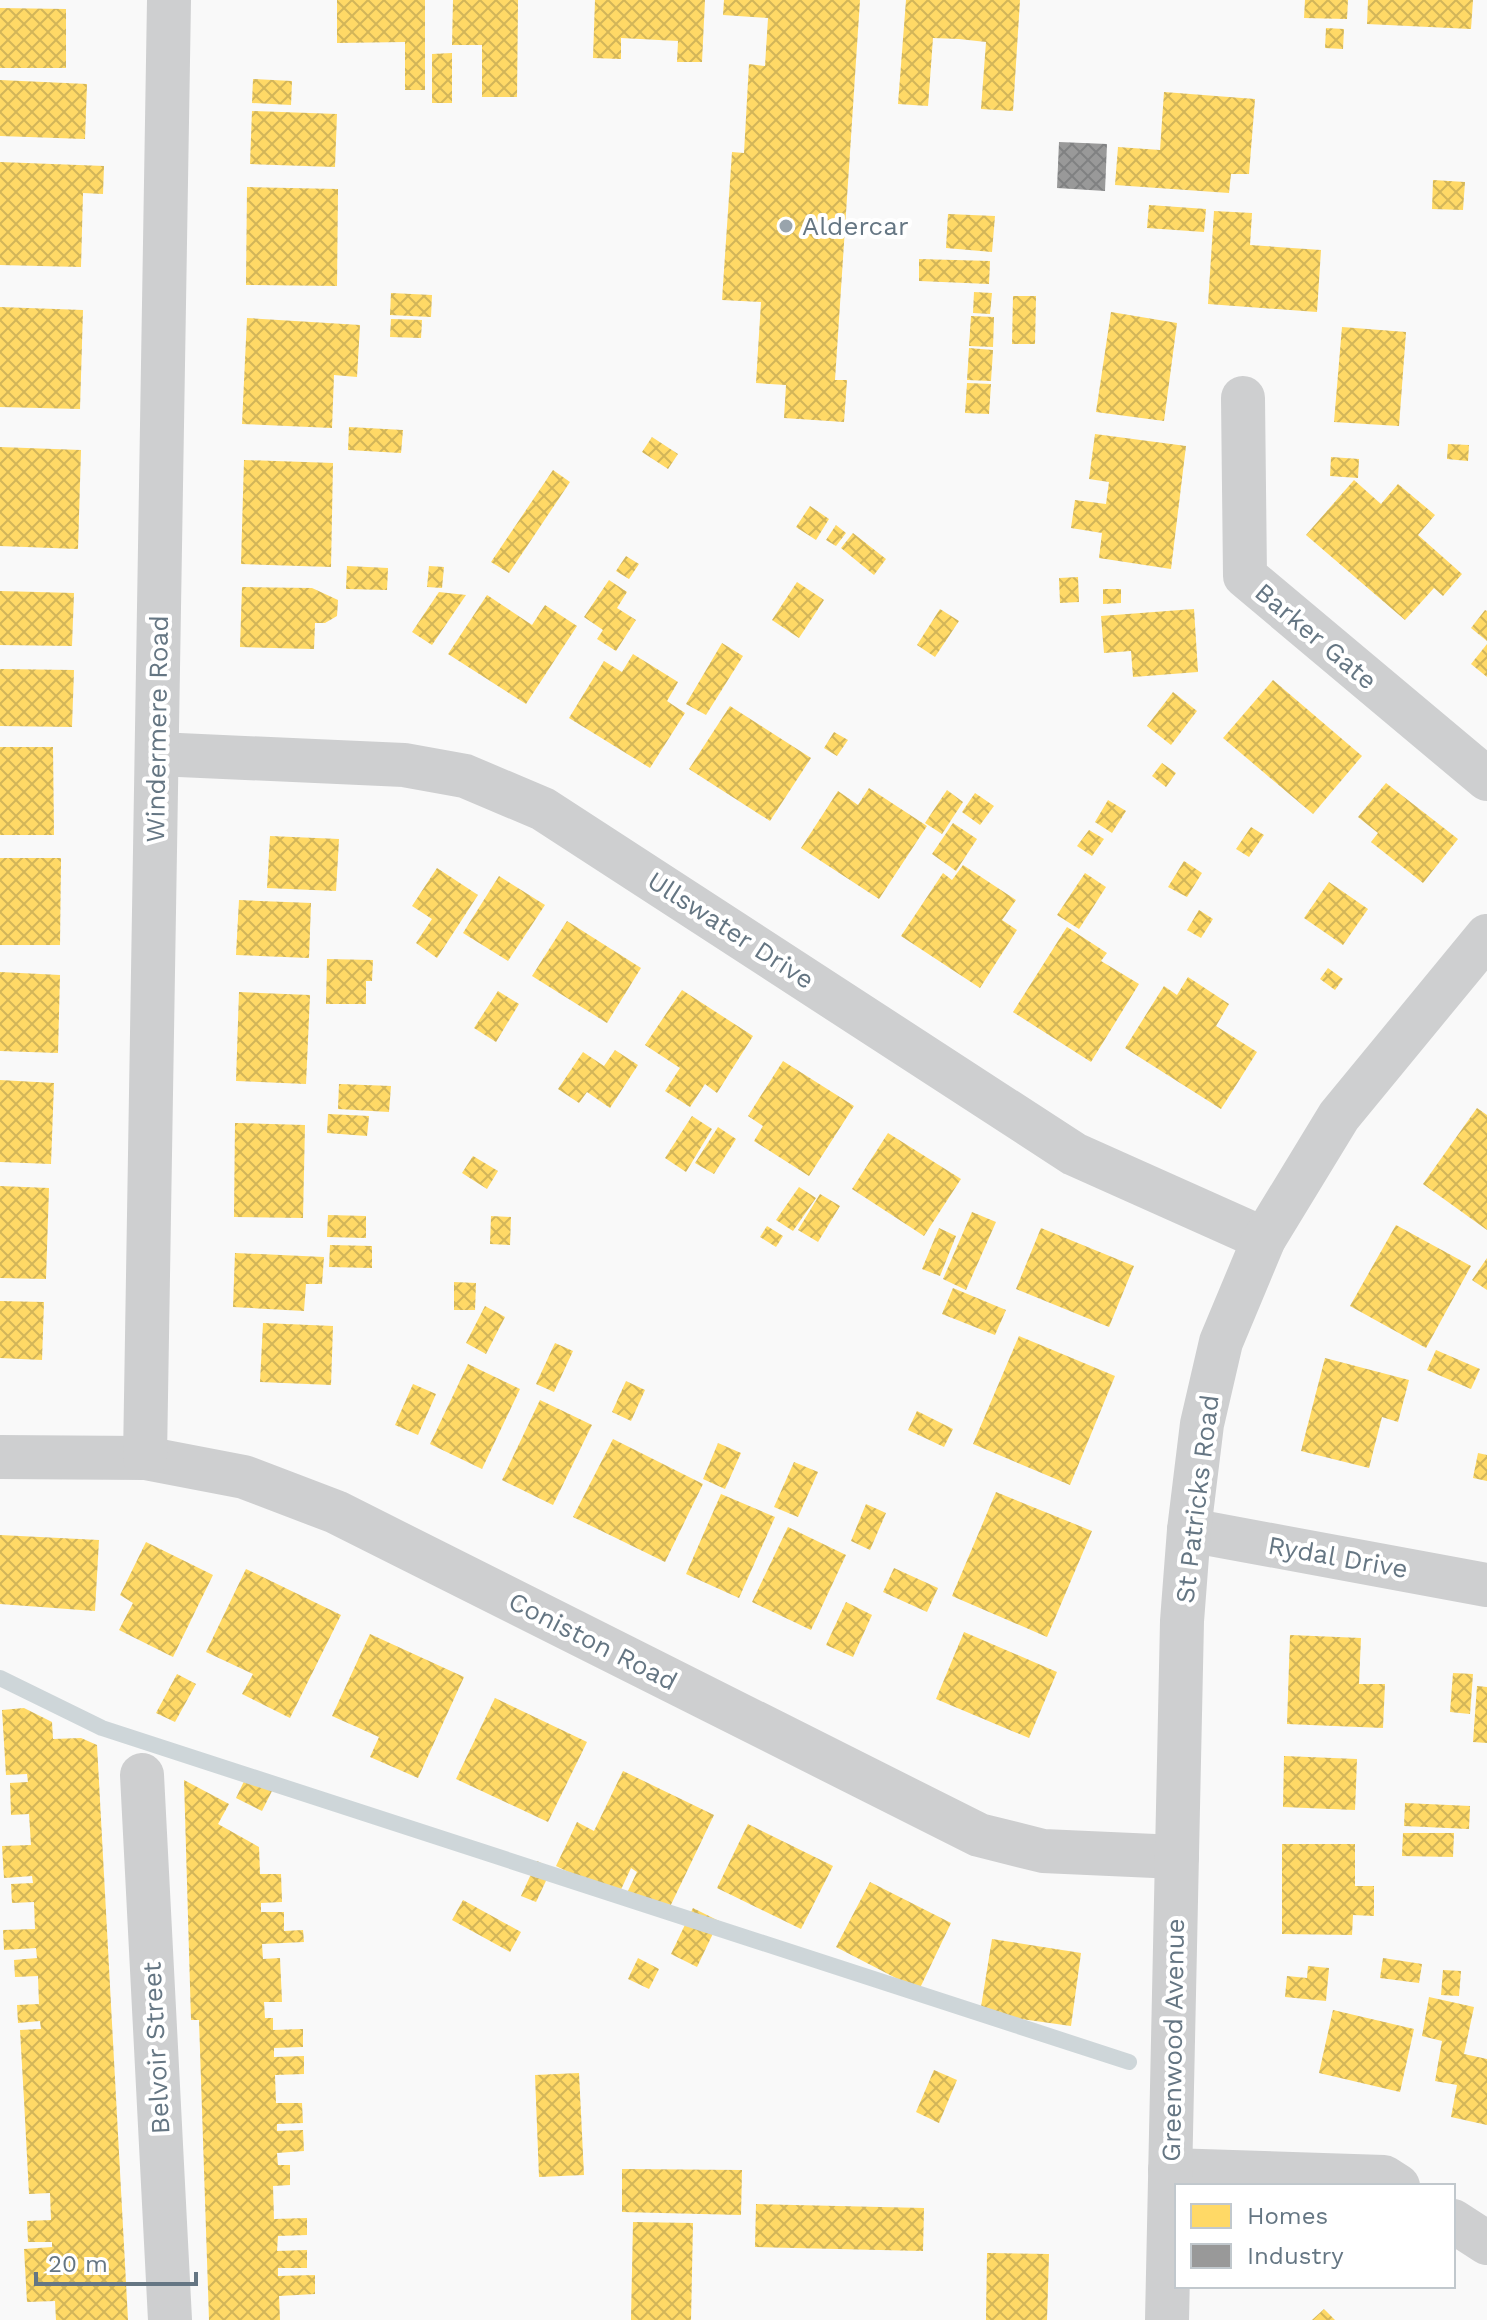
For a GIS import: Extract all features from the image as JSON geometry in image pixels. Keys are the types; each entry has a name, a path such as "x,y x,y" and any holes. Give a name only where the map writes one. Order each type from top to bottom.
{"street":[{"name":"Windermere Road","path":"145,1458 169,0"},
{"name":"Barker Gate","path":"1243,398 1245,576 1487,779"},
{"name":"Ullswater Drive","path":"157,754 404,765 465,776 543,809 1074,1154 1264,1239"},
{"name":"St Patricks Road","path":"1177,1857 1182,1621 1189,1530 1202,1424 1221,1342 1264,1239 1339,1116 1487,936"},
{"name":"Coniston Road","path":"0,1457 145,1458 244,1477 336,1512 979,1835 1043,1851 1177,1857"},
{"name":"Rydal Drive","path":"1189,1530 1487,1585"},
{"name":"Belvoir Street","path":"142,1775 170,2320"},
{"name":"Greenwood Avenue","path":"1167,2320 1177,1857"},
{"path":"1170,2170 1384,2177 1395,2184"},
{"path":"1455,2222 1487,2243"}],"building: Homes":[{"path":"337,0 425,0 425,90 405,90 405,42 337,43"},
{"path":"453,0 518,0 517,97 482,97 482,45 452,45"},
{"path":"595,0 705,0 702,62 677,62 678,41 621,38 621,59 593,58"},
{"name":"Aldercar","path":"724,0 860,0 835,380 847,380 844,422 784,418 786,385 756,383 761,302 722,300 732,152 744,153 749,64 765,66 768,18 723,15"},
{"path":"906,0 1020,0 1013,111 981,109 986,42 959,39 933,38 928,106 898,104"},
{"path":"1305,0 1348,0 1347,19 1304,18"},
{"path":"1368,0 1473,0 1471,29 1367,24"},
{"path":"0,8 66,9 66,68 0,68"},
{"path":"1326,28 1344,29 1343,49 1325,48"},
{"path":"452,53 452,103 432,103 432,54"},
{"path":"253,79 292,81 291,105 252,103"},
{"path":"0,80 87,84 85,139 0,136"},
{"path":"1164,92 1255,99 1249,174 1231,174 1229,193 1115,185 1118,147 1160,150"},
{"path":"252,111 337,114 335,167 250,164"},
{"path":"0,162 104,166 103,194 83,193 81,267 0,265"},
{"path":"1433,180 1465,182 1463,210 1432,209"},
{"path":"247,187 338,189 337,286 246,285"},
{"path":"1149,205 1206,209 1204,232 1147,228"},
{"path":"1214,211 1252,213 1250,245 1321,250 1317,312 1208,304"},
{"path":"948,214 995,216 992,252 946,248"},
{"path":"919,259 990,261 989,284 919,281"},
{"path":"974,292 992,293 990,314 973,313"},
{"path":"391,293 432,295 431,317 390,315"},
{"path":"1013,296 1036,296 1035,344 1012,344"},
{"path":"0,307 83,310 80,409 0,407"},
{"path":"1111,312 1177,323 1164,421 1096,412"},
{"path":"971,316 994,317 993,347 969,346"},
{"path":"247,318 360,325 357,377 334,375 332,428 242,424"},
{"path":"391,319 422,320 421,338 390,337"},
{"path":"1342,327 1406,332 1399,426 1334,422"},
{"path":"969,348 993,350 991,381 967,380"},
{"path":"967,383 991,384 989,414 965,413"},
{"path":"349,427 403,430 401,453 348,450"},
{"path":"1095,434 1186,446 1171,569 1099,558 1102,533 1071,528 1075,500 1106,504 1109,482 1089,479"},
{"path":"652,437 678,454 668,469 642,452"},
{"path":"1448,444 1469,445 1468,461 1447,459"},
{"path":"0,447 81,450 78,549 0,546"},
{"path":"1331,457 1359,459 1358,478 1330,476"},
{"path":"244,460 333,463 331,567 241,564"},
{"path":"553,470 570,482 509,573 491,562"},
{"path":"1354,480 1381,504 1398,484 1435,515 1418,535 1462,574 1443,596 1434,588 1405,620 1306,535"},
{"path":"810,506 829,519 816,540 796,527"},
{"path":"836,525 846,533 836,546 826,540"},
{"path":"853,533 886,559 874,575 841,548"},
{"path":"626,556 639,564 629,579 616,571"},
{"path":"347,566 388,568 387,590 346,589"},
{"path":"429,566 444,567 442,588 427,587"},
{"path":"1078,577 1079,602 1060,603 1059,578"},
{"path":"609,580 627,592 617,608 636,620 616,651 597,639 603,630 584,617"},
{"path":"797,582 824,600 799,638 772,620"},
{"path":"242,587 312,588 338,600 337,616 325,623 315,623 314,649 240,647"},
{"path":"1103,589 1121,589 1121,603 1103,604"},
{"path":"0,591 74,593 72,646 0,645"},
{"path":"439,592 466,595 432,645 412,632"},
{"path":"487,595 532,625 545,605 577,626 526,704 448,654"},
{"path":"940,609 959,621 935,657 917,645"},
{"path":"1194,609 1198,672 1133,677 1131,651 1104,653 1101,616"},
{"path":"1487,611 1487,641 1471,628"},
{"path":"722,643 743,656 706,715 686,704"},
{"path":"1487,644 1487,677 1471,664"},
{"path":"633,654 678,682 667,701 685,713 650,768 569,718 604,661 622,672"},
{"path":"0,669 74,670 72,727 0,726"},
{"path":"1273,680 1362,756 1313,814 1223,738"},
{"path":"1173,692 1197,711 1171,745 1147,726"},
{"path":"730,706 811,758 770,821 689,769"},
{"path":"834,732 848,740 837,756 824,748"},
{"path":"0,747 53,747 54,835 0,835"},
{"path":"1162,763 1176,773 1166,787 1152,776"},
{"path":"1386,783 1458,839 1423,883 1371,842 1378,833 1358,817"},
{"path":"869,788 927,826 879,899 801,848 838,791 858,805"},
{"path":"947,790 963,802 942,834 925,823"},
{"path":"975,793 994,806 980,825 962,812"},
{"path":"1108,800 1126,811 1112,833 1095,822"},
{"path":"953,823 977,839 956,871 932,854"},
{"path":"1251,827 1264,835 1249,857 1236,849"},
{"path":"1089,830 1104,839 1092,856 1077,846"},
{"path":"270,836 339,839 336,891 267,888"},
{"path":"0,858 61,858 60,945 0,945"},
{"path":"1184,861 1202,873 1187,897 1168,887"},
{"path":"963,865 1016,900 1002,920 1017,930 980,988 901,936 943,873 952,880"},
{"path":"437,868 478,895 437,958 416,943 432,919 412,906"},
{"path":"1085,873 1106,887 1079,929 1057,915"},
{"path":"499,876 545,905 508,961 463,933"},
{"path":"1329,882 1368,909 1343,945 1304,918"},
{"path":"239,900 311,903 309,958 236,955"},
{"path":"1199,910 1213,919 1201,938 1187,930"},
{"path":"567,921 641,968 607,1023 532,976"},
{"path":"1067,927 1107,953 1101,961 1139,984 1091,1062 1013,1012"},
{"path":"327,959 373,960 372,981 366,981 366,1004 326,1004"},
{"path":"1328,968 1343,979 1335,990 1320,979"},
{"path":"0,972 60,975 58,1053 0,1051"},
{"path":"1188,977 1229,1004 1216,1026 1257,1052 1221,1109 1125,1048 1164,986 1177,995"},
{"path":"682,990 753,1036 717,1093 705,1084 690,1107 665,1091 680,1068 645,1045"},
{"path":"498,991 519,1004 496,1042 474,1028"},
{"path":"239,992 310,995 306,1084 236,1081"},
{"path":"615,1050 638,1065 610,1108 587,1092 579,1103 558,1089 583,1052 604,1066"},
{"path":"783,1061 854,1106 809,1176 754,1141 763,1126 748,1116"},
{"path":"0,1080 54,1083 51,1164 0,1162"},
{"path":"339,1084 391,1086 389,1112 338,1109"},
{"path":"1477,1108 1487,1115 1487,1230 1423,1184"},
{"path":"328,1114 369,1116 367,1136 327,1133"},
{"path":"692,1116 712,1129 686,1172 665,1158"},
{"path":"235,1123 305,1125 303,1218 234,1217"},
{"path":"718,1127 736,1139 714,1174 695,1163"},
{"path":"888,1133 961,1179 924,1236 852,1189"},
{"path":"473,1156 498,1171 487,1189 462,1173"},
{"path":"0,1186 49,1188 46,1279 0,1278"},
{"path":"799,1187 816,1198 793,1231 776,1220"},
{"path":"820,1194 840,1206 818,1242 798,1230"},
{"path":"972,1212 996,1222 966,1290 943,1279"},
{"path":"328,1215 366,1216 366,1238 327,1237"},
{"path":"491,1216 511,1217 510,1245 490,1244"},
{"path":"1396,1225 1471,1266 1426,1348 1350,1306"},
{"path":"767,1226 783,1236 776,1247 760,1237"},
{"path":"939,1228 956,1236 940,1276 922,1269"},
{"path":"1041,1228 1134,1266 1109,1327 1016,1289"},
{"path":"330,1245 372,1246 372,1268 329,1267"},
{"path":"235,1253 324,1257 322,1284 306,1284 304,1311 233,1307"},
{"path":"1487,1258 1487,1290 1472,1280"},
{"path":"454,1282 476,1283 475,1310 454,1310"},
{"path":"953,1288 1006,1310 995,1335 942,1314"},
{"path":"0,1301 44,1302 42,1360 0,1358"},
{"path":"485,1306 505,1317 486,1354 466,1343"},
{"path":"263,1323 333,1326 331,1385 260,1382"},
{"path":"1019,1336 1115,1376 1070,1485 973,1444"},
{"path":"555,1343 573,1351 554,1392 536,1384"},
{"path":"1436,1350 1480,1369 1471,1389 1427,1370"},
{"path":"1325,1358 1409,1380 1398,1422 1382,1417 1369,1468 1301,1451"},
{"path":"468,1364 520,1389 482,1469 430,1444"},
{"path":"626,1381 645,1390 631,1421 612,1412"},
{"path":"413,1384 436,1394 418,1435 395,1425"},
{"path":"540,1400 592,1425 553,1505 502,1480"},
{"path":"917,1411 953,1429 944,1447 908,1430"},
{"path":"613,1439 703,1484 665,1562 573,1517"},
{"path":"718,1443 741,1453 725,1489 703,1479"},
{"path":"1478,1453 1487,1455 1487,1481 1473,1478"},
{"path":"794,1462 818,1472 798,1517 774,1507"},
{"path":"996,1492 1092,1531 1047,1637 952,1596"},
{"path":"721,1494 775,1517 739,1598 686,1574"},
{"path":"866,1504 886,1513 870,1550 851,1541"},
{"path":"788,1527 846,1555 811,1630 752,1602"},
{"path":"0,1535 99,1540 95,1611 0,1604"},
{"path":"146,1542 213,1575 173,1657 119,1630 133,1603 120,1595"},
{"path":"894,1568 938,1588 927,1612 883,1592"},
{"path":"246,1569 341,1615 290,1718 242,1694 253,1674 206,1652"},
{"path":"846,1602 872,1615 853,1657 826,1645"},
{"path":"964,1632 1057,1672 1029,1738 936,1699"},
{"path":"370,1634 464,1677 418,1778 370,1757 379,1737 332,1716"},
{"path":"1290,1635 1361,1638 1359,1684 1385,1684 1383,1728 1287,1724"},
{"path":"1453,1673 1473,1674 1470,1714 1450,1712"},
{"path":"177,1674 196,1684 175,1722 156,1713"},
{"path":"1477,1686 1487,1687 1487,1743 1473,1742"},
{"path":"495,1698 587,1742 548,1822 456,1779"},
{"path":"24,1708 52,1722 53,1739 81,1738 97,1745 128,2320 56,2320 55,2301 27,2302 24,2249 52,2247 52,2242 28,2242 27,2221 51,2220 50,2193 29,2194 20,2030 41,2029 40,2021 18,2023 17,2005 39,2004 38,1976 15,1977 14,1960 37,1958 36,1948 4,1950 3,1930 35,1929 34,1902 12,1903 11,1884 33,1883 32,1876 4,1878 2,1846 31,1845 29,1814 11,1815 10,1783 28,1782 27,1774 6,1775 2,1710"},
{"path":"1284,1756 1357,1759 1355,1810 1283,1807"},
{"path":"623,1771 714,1815 666,1915 626,1895 637,1872 631,1868 618,1896 556,1866 577,1822 594,1831"},
{"path":"247,1775 273,1789 262,1811 236,1798"},
{"path":"184,1780 229,1804 218,1824 259,1847 260,1874 281,1874 282,1902 261,1903 261,1912 284,1912 284,1931 303,1930 304,1942 262,1944 263,1959 280,1958 282,2002 264,2002 265,2018 273,2018 273,2030 303,2029 303,2047 274,2048 274,2057 304,2056 304,2074 275,2075 276,2103 302,2103 303,2123 277,2124 277,2131 303,2130 304,2151 277,2153 278,2165 290,2165 290,2185 273,2186 274,2219 307,2218 307,2235 278,2236 277,2251 307,2250 307,2268 278,2268 278,2276 315,2275 315,2294 279,2296 280,2320 209,2320 199,2020 191,2020"},
{"path":"1405,1803 1470,1806 1469,1829 1404,1826"},
{"path":"748,1824 833,1866 801,1929 717,1888"},
{"path":"1403,1833 1454,1833 1453,1857 1402,1856"},
{"path":"1282,1844 1355,1844 1355,1886 1374,1886 1374,1916 1353,1915 1352,1935 1282,1934"},
{"path":"537,1861 552,1868 536,1902 521,1896"},
{"path":"870,1882 951,1923 919,1990 836,1947"},
{"path":"463,1900 521,1932 510,1952 452,1920"},
{"path":"693,1908 719,1921 697,1967 671,1954"},
{"path":"992,1939 1081,1953 1071,2026 980,2013"},
{"path":"638,1958 659,1969 649,1989 628,1979"},
{"path":"1383,1958 1422,1964 1419,1983 1380,1978"},
{"path":"1308,1966 1329,1968 1326,2001 1285,1997 1287,1976 1307,1978"},
{"path":"1443,1970 1461,1971 1459,1996 1441,1995"},
{"path":"1429,1997 1474,2007 1464,2054 1487,2059 1487,2125 1451,2117 1457,2085 1435,2081 1442,2041 1422,2036"},
{"path":"1333,2010 1414,2029 1400,2092 1319,2073"},
{"path":"934,2070 957,2080 939,2123 916,2112"},
{"path":"579,2073 584,2175 539,2177 535,2075"},
{"path":"622,2169 742,2170 741,2215 622,2212"},
{"path":"756,2204 924,2208 923,2251 755,2247"},
{"path":"633,2222 693,2223 691,2320 631,2320"},
{"path":"987,2253 1049,2254 1047,2320 986,2320"},
{"path":"1324,2309 1335,2320 1312,2320"}],"building: Industry":[{"path":"1059,142 1107,144 1105,191 1057,188"}],"waterway":[{"path":"0,1678 102,1728 1129,2062"}],"place":[{"name":"Aldercar","path":"786,226"}]}
